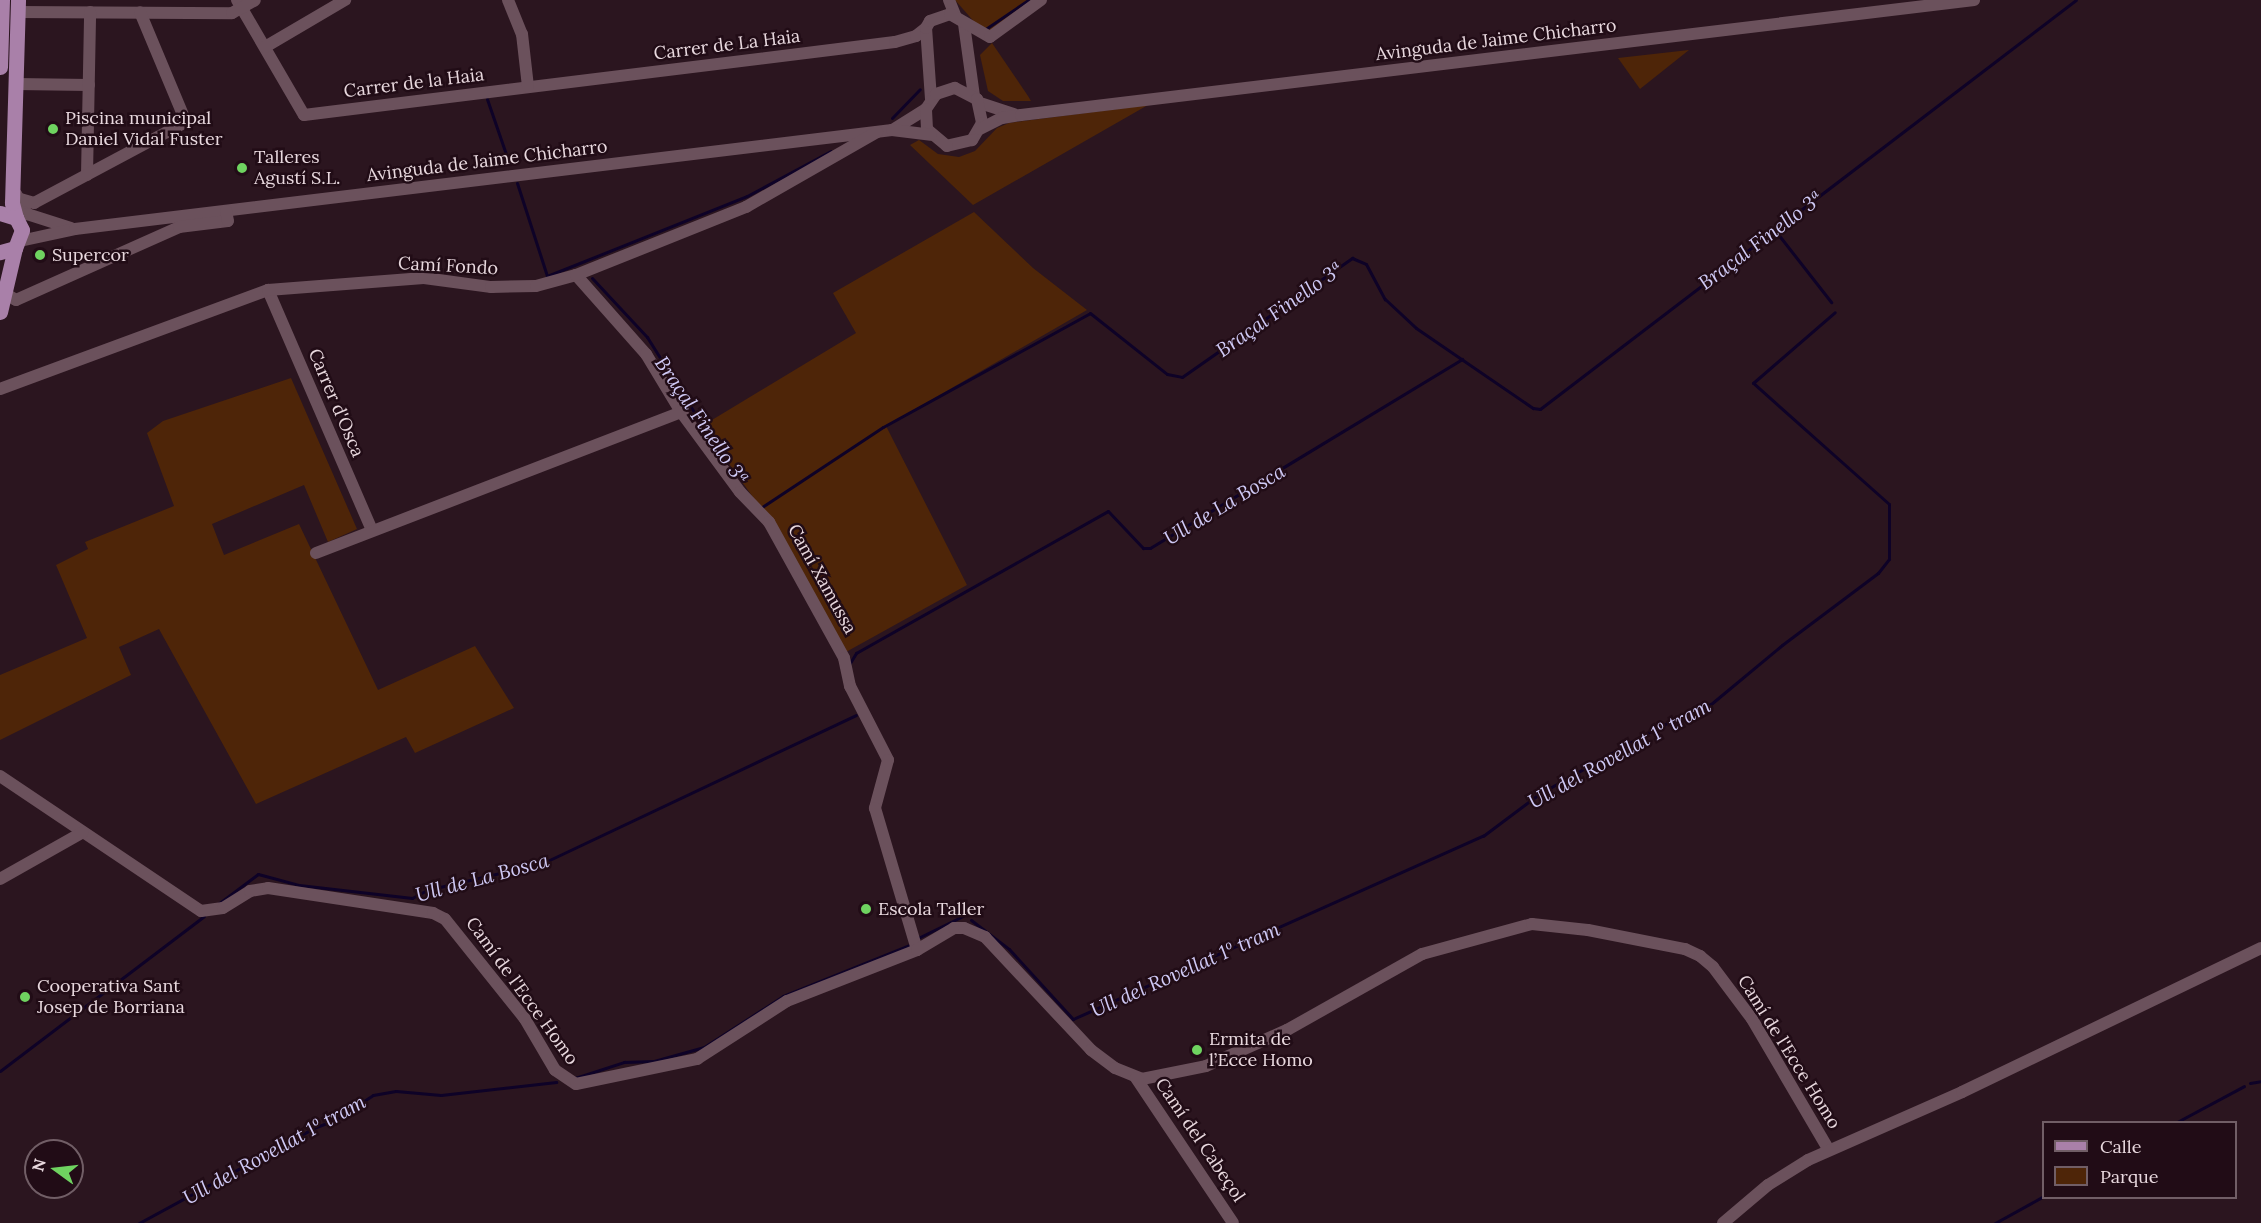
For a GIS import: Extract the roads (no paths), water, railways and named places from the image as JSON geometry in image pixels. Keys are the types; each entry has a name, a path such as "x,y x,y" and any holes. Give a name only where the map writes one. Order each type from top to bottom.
{"main road":[{"path":"0,66 2,0"},
{"path":"0,312 12,247 22,230 17,219 16,193 18,6"},
{"path":"0,213 17,219"}],"street":[{"path":"18,6 90,12 232,12 240,4 255,0"},
{"path":"240,4 264,47 345,0"},
{"path":"931,135 925,122 929,104 926,28 937,16 941,0"},
{"path":"892,130 931,135 954,146 972,140 980,129 983,116 977,100 960,20 949,0"},
{"path":"937,16 960,20 990,37 1041,0"},
{"name":"Avinguda de Jaime Chicharro","path":"1021,115 1974,0"},
{"path":"511,1 522,34 528,87"},
{"path":"87,175 90,12"},
{"path":"16,193 34,203 186,122 140,12"},
{"name":"Carrer de La Haia","path":"528,87 895,42 916,36 926,28"},
{"name":"Carrer de la Haia","path":"264,47 304,115 528,87"},
{"path":"16,84 89,85"},
{"path":"892,130 948,88 962,89 977,100 1021,115"},
{"path":"980,129 1002,118 1021,115"},
{"name":"Avinguda de Jaime Chicharro","path":"12,247 75,229 892,130"},
{"name":"Camí Fondo","path":"0,389 268,290 424,279 491,287 536,286 576,275 746,207 837,158 877,132"},
{"name":"Avinguda de Jaime Chicharro","path":"16,193 34,218 75,229"},
{"path":"4,293 16,300 179,227 228,221 226,211"},
{"name":"Avinguda de Jaime Chicharro","path":"17,219 75,229"},
{"name":"Camí Xamussa","path":"576,275 646,354 681,412 740,492 769,522 844,658 850,686 888,760 875,808 917,950"},
{"name":"Carrer d'Osca","path":"268,290 372,530"},
{"path":"316,553 681,412"},
{"name":"Camí de l'Ecce Homo","path":"0,776 201,911 223,908 250,891 268,888 439,916 453,927 525,1019 555,1070 576,1084 697,1059 787,1000 917,950 954,928 964,928 985,937 1091,1050 1136,1078 1206,1066 1287,1030 1422,954 1532,924 1588,930 1685,949 1713,967 1752,1019 1829,1150 1962,1092 2261,948"},
{"path":"0,879 83,832"},
{"name":"Camí del Cabeçol","path":"1136,1078 1233,1223"},
{"path":"1723,1223 1775,1180 1829,1150"}],"waterway":[{"path":"987,28 1028,0"},
{"name":"Braçal Finello 3ª","path":"762,507 883,427 1090,313 1167,374 1182,377 1352,258 1366,264 1385,299 1416,328 1533,408 1540,409 2076,0"},
{"path":"892,118 920,89"},
{"path":"487,99 509,163"},
{"path":"517,183 547,276 747,196 831,151"},
{"name":"Ull del Rovellat 1º tram","path":"1774,229 1831,302"},
{"name":"Braçal Finello 3ª","path":"592,278 647,337 726,463"},
{"name":"Ull del Rovellat 1º tram","path":"971,920 1009,949 1073,1019 1483,836 1539,794 1656,728 1711,704 1782,645 1878,573 1889,559 1889,504 1753,383 1835,312"},
{"name":"Ull de La Bosca","path":"850,663 856,653 1108,511 1143,548 1150,548 1462,359"},
{"name":"Ull de La Bosca","path":"218,904 258,874 299,885 412,898 427,890 543,863 856,715"},
{"name":"Ull de La Bosca","path":"0,1071 204,916"},
{"name":"Ull del Rovellat 1º tram","path":"918,938 963,916"},
{"name":"Ull del Rovellat 1º tram","path":"575,1078 624,1062 654,1061 704,1047 783,996 909,945"},
{"path":"2250,1083 2261,1081"},
{"name":"Ull del Rovellat 1º tram","path":"139,1223 316,1127 335,1120 373,1095 396,1091 441,1095 556,1082"},
{"path":"2179,1121 2244,1086"},
{"path":"1995,1223 2042,1197"}],"place":[{"name":"Piscina municipal Daniel Vidal Fuster","path":"53,129"},
{"name":"Talleres Agustí S.L.","path":"242,168"},
{"name":"Supercor","path":"40,255"},
{"name":"Escola Taller","path":"866,909"},
{"name":"Cooperativa Sant Josep de Borriana","path":"25,997"},
{"name":"Ermita de l’Ecce Homo","path":"1197,1050"}]}
